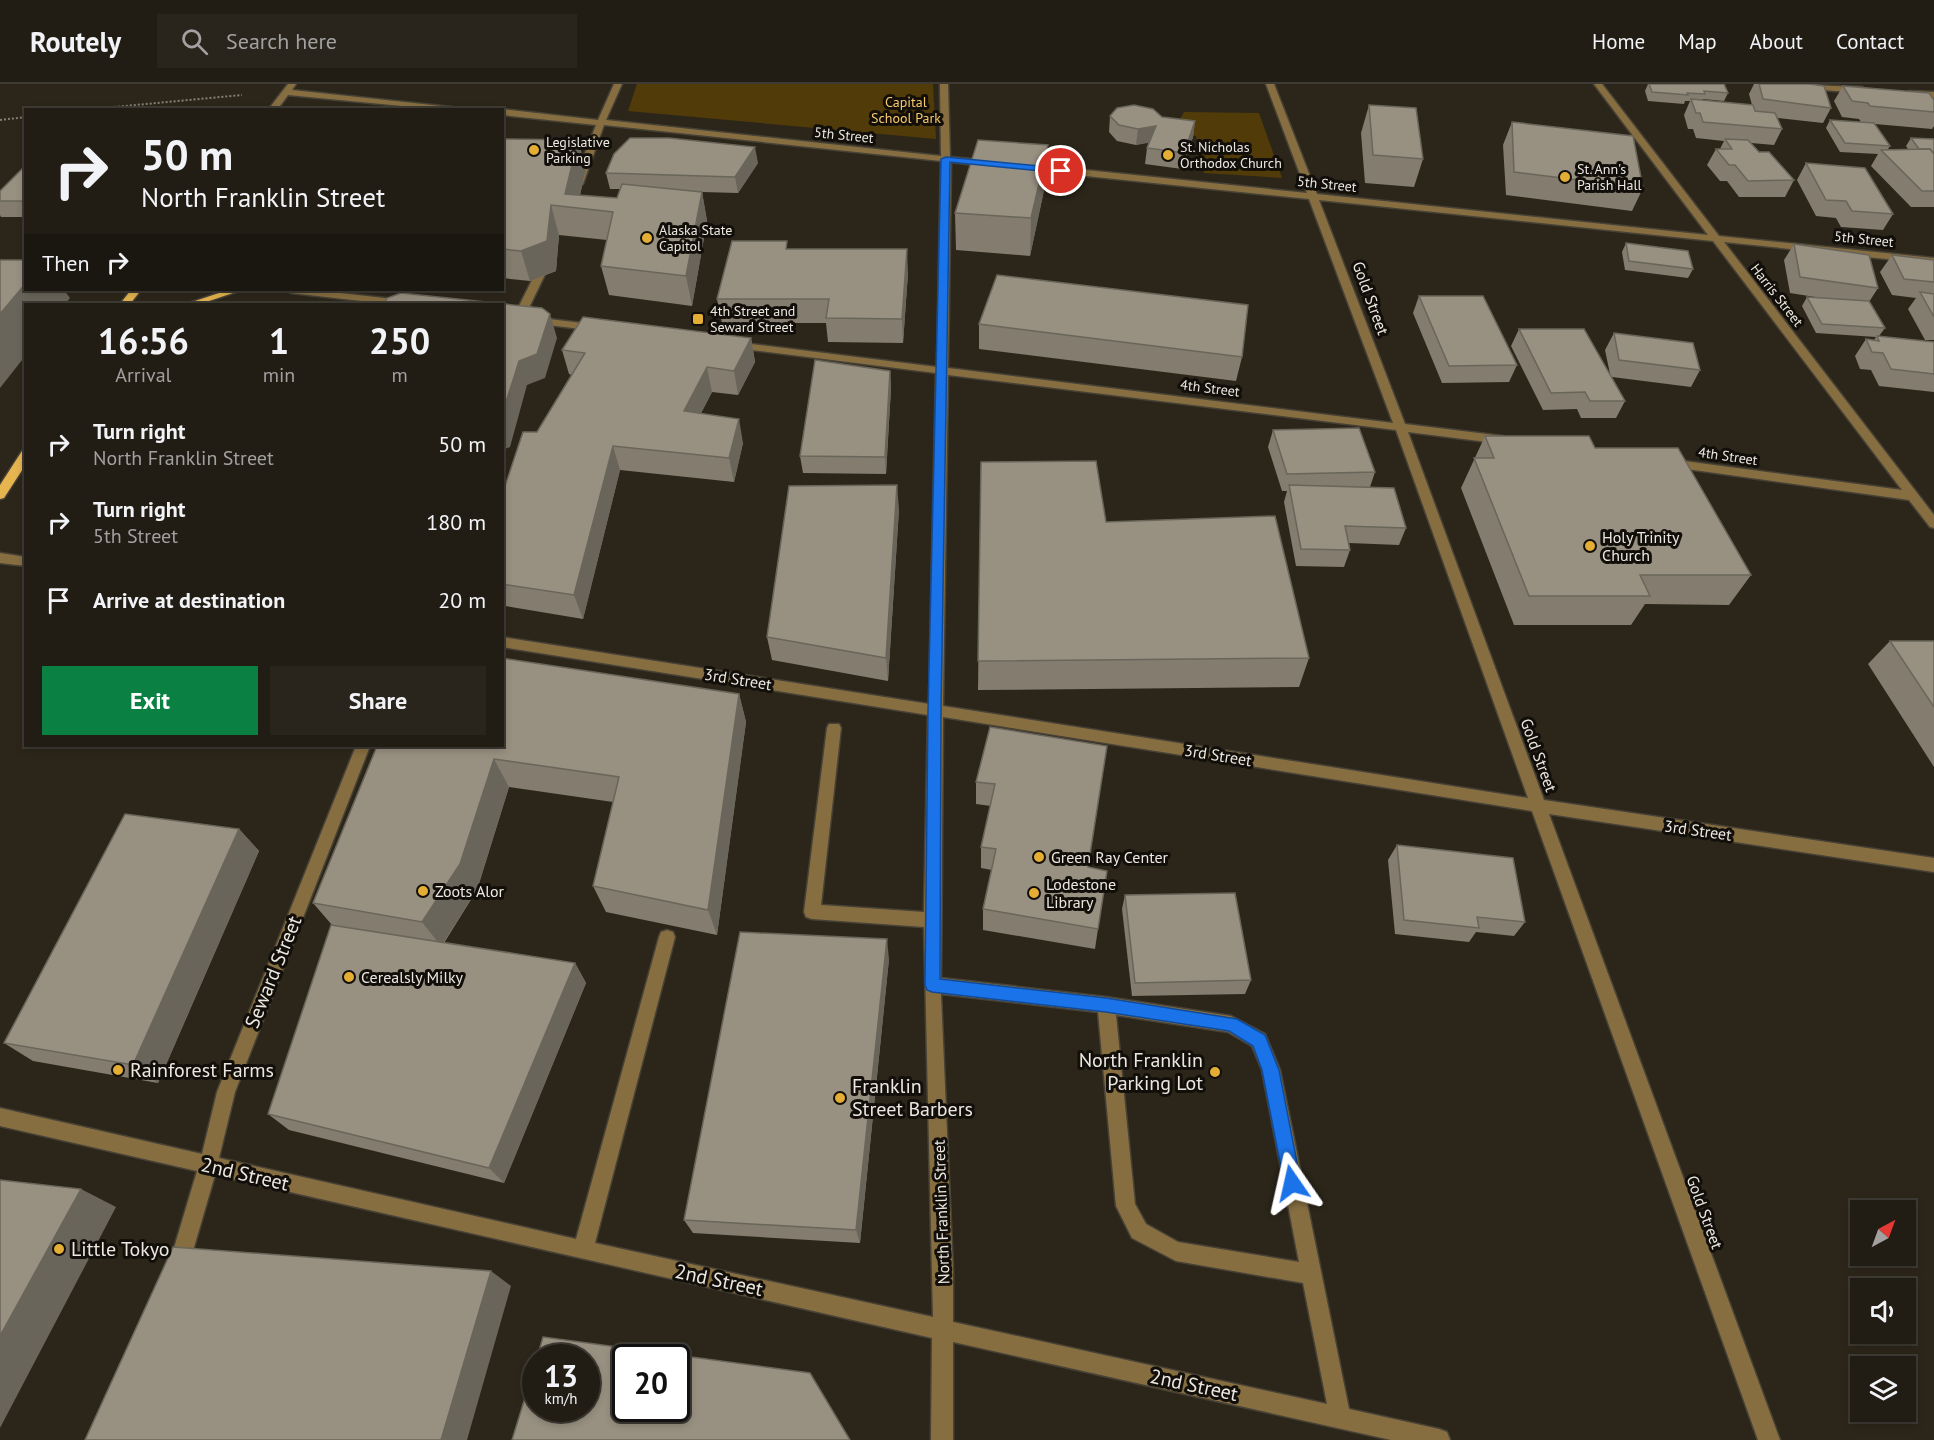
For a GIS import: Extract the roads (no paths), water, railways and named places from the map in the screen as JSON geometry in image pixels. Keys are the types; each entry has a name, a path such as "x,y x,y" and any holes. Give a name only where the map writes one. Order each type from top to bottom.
{"main road":[{"path":"126,303 135,291"},
{"path":"193,303 234,291"},
{"path":"0,495 24,457"}],"street":[{"path":"577,189 601,121 618,84"},
{"name":"North Franklin Street","path":"942,1440 944,1330 932,985 932,920 934,711 946,159 945,84"},
{"name":"Gold Street","path":"1270,84 1400,426 1769,1440"},
{"name":"Harris Street","path":"1598,84 1934,524"},
{"path":"1784,84 1876,91"},
{"path":"1928,84 1934,89"},
{"path":"274,108 289,88 458,108"},
{"path":"1899,93 1934,95"},
{"name":"5th Street","path":"504,112 1005,165"},
{"name":"5th Street","path":"1017,166 1713,236 1934,261"},
{"path":"504,359 519,318 554,245"},
{"path":"300,291 402,303"},
{"path":"504,316 613,330"},
{"name":"4th Street","path":"718,343 1516,442"},
{"name":"4th Street","path":"1656,461 1913,496"},
{"path":"0,558 24,562"},
{"name":"3rd Street","path":"504,642 1539,806 1934,865"},
{"path":"834,728 812,912 932,920"},
{"name":"Seward Street","path":"171,1287 208,1166 226,1092 363,747"},
{"path":"584,1250 667,937"},
{"path":"932,985 1106,1005 1231,1024 1259,1040 1271,1070 1340,1417"},
{"path":"1106,1005 1126,1206 1138,1231 1176,1251 1310,1274"},
{"name":"2nd Street","path":"0,1117 208,1166 1439,1440"}],"place":[{"name":"Legislative Parking","path":"534,150"},
{"name":"St. Nicholas Orthodox Church","path":"1168,155"},
{"name":"St. Ann's Parish Hall","path":"1565,177"},
{"name":"Alaska State Capitol","path":"647,238"},
{"name":"4th Street and Seward Street","path":"698,319"},
{"name":"Holy Trinity Church","path":"1590,546"},
{"name":"Green Ray Center","path":"1039,857"},
{"name":"Zoots Alor","path":"423,891"},
{"name":"Lodestone Library","path":"1034,893"},
{"name":"Cerealsly Milky","path":"349,977"},
{"name":"Rainforest Farms","path":"118,1070"},
{"name":"North Franklin Parking Lot","path":"1215,1072"},
{"name":"Franklin Street Barbers","path":"840,1098"},
{"name":"Little Tokyo","path":"59,1249"}],"park label":[{"name":"Capital School Park","path":"906,110"}]}
